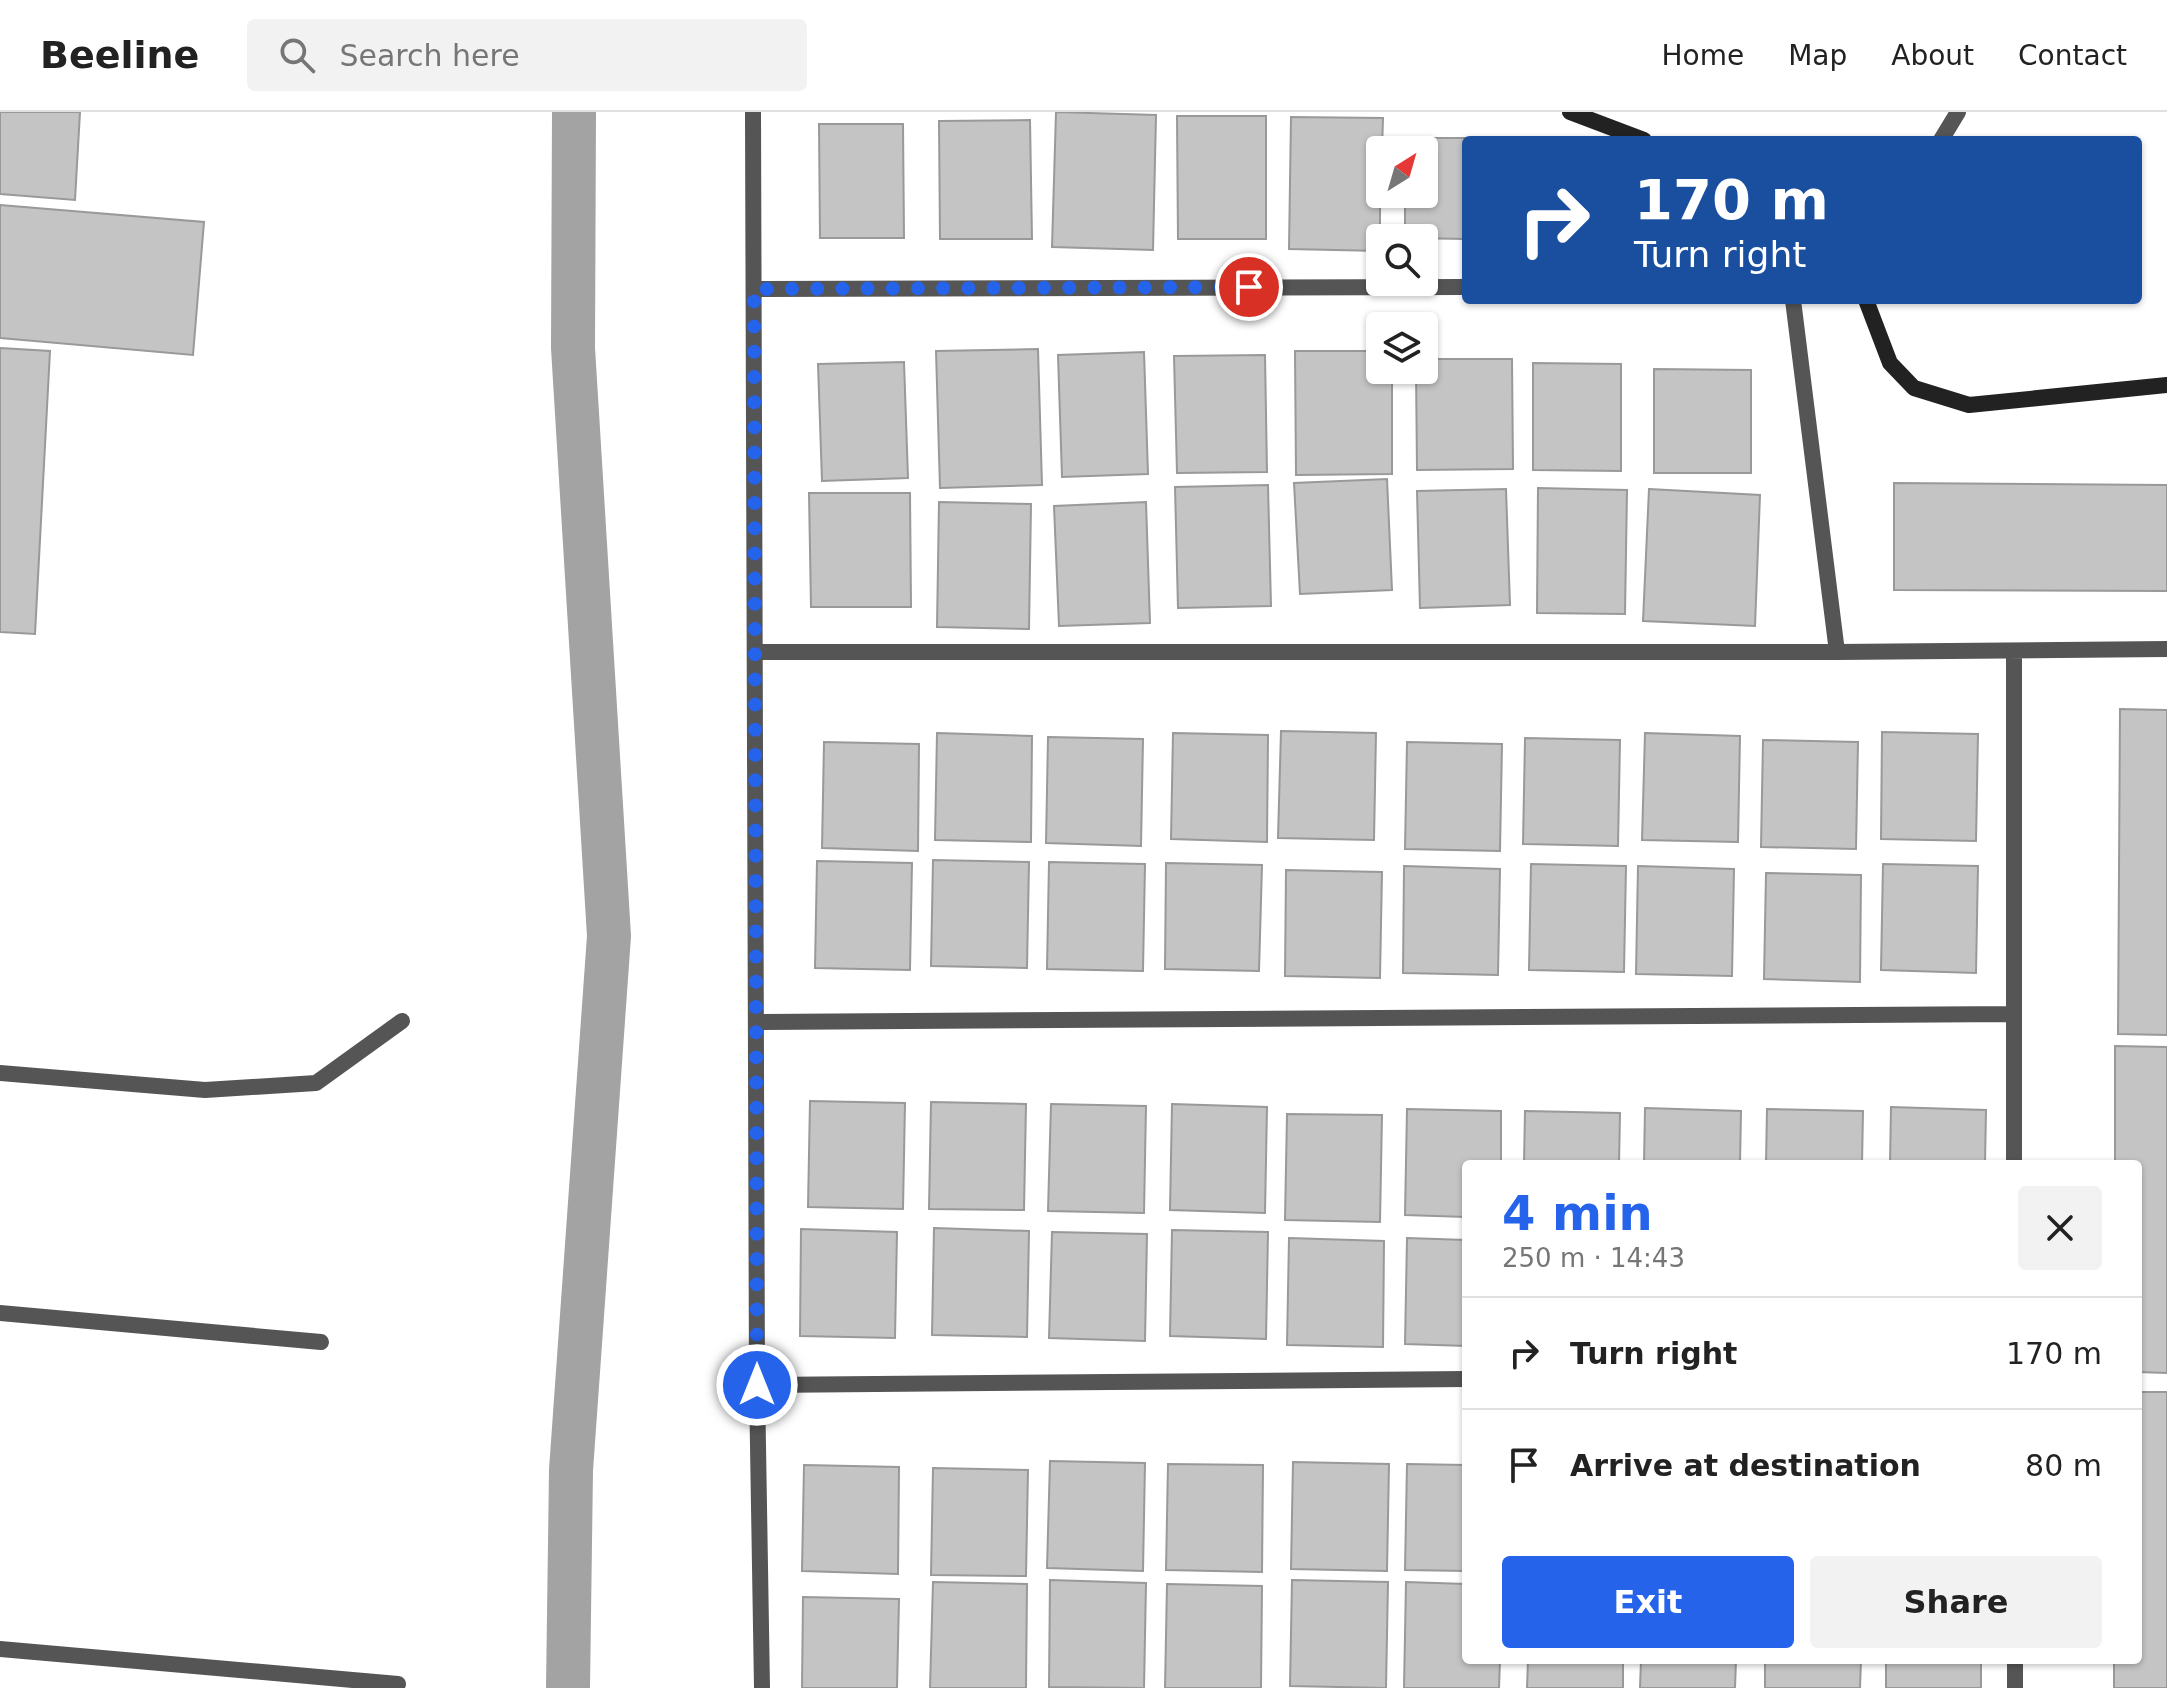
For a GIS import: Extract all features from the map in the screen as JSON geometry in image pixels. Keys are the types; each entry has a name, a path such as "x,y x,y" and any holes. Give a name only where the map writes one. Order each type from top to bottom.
{"street":[{"path":"753,112 757,1385 762,1688"},
{"path":"1570,112 1633,136"},
{"path":"1943,136 1958,112"},
{"path":"754,289 1462,287"},
{"path":"1794,304 1837,652"},
{"path":"1868,304 1890,363 1914,388 1969,405 2167,385"},
{"path":"755,652 2014,652 2167,649"},
{"path":"2014,652 2014,1160"},
{"path":"756,1022 2014,1014"},
{"path":"0,1073 205,1090 316,1083 402,1021"},
{"path":"0,1313 321,1342"},
{"path":"757,1385 1462,1379"},
{"path":"0,1649 398,1684"},
{"path":"2015,1664 2015,1688"}],"building":[{"path":"0,112 80,112 75,200 0,194"},
{"path":"1056,112 1156,115 1153,250 1052,247"},
{"path":"1177,116 1266,116 1266,239 1178,239"},
{"path":"1291,117 1383,118 1382,136 1366,136 1366,208 1380,208 1380,224 1366,224 1366,251 1289,249"},
{"path":"1030,120 1032,239 940,239 939,121"},
{"path":"819,124 903,124 904,238 820,238"},
{"path":"1438,138 1462,138 1462,239 1438,239 1438,224 1405,224 1405,208 1438,208"},
{"path":"0,205 204,222 193,355 0,338"},
{"path":"0,348 50,351 35,634 0,632"},
{"path":"1038,349 1042,485 940,488 936,351"},
{"path":"1295,351 1366,351 1366,384 1392,384 1392,474 1296,475"},
{"path":"1144,352 1148,474 1062,477 1058,355"},
{"path":"1265,355 1267,472 1177,473 1174,356"},
{"path":"1438,359 1512,359 1513,469 1417,470 1416,384 1438,384"},
{"path":"904,362 908,478 822,481 818,364"},
{"path":"1533,363 1621,364 1621,471 1533,470"},
{"path":"1654,369 1751,370 1751,473 1654,473"},
{"path":"1387,479 1392,590 1300,594 1294,483"},
{"path":"1894,483 2167,485 2167,591 1894,590"},
{"path":"1268,485 1271,606 1178,608 1175,487"},
{"path":"1538,488 1627,490 1625,614 1537,613"},
{"path":"1506,489 1510,605 1420,608 1417,491"},
{"path":"1649,489 1760,495 1755,626 1643,621"},
{"path":"809,493 910,493 911,607 811,607"},
{"path":"939,502 1031,504 1029,629 937,627"},
{"path":"1146,502 1150,623 1059,626 1054,506"},
{"path":"2120,709 2167,710 2167,1035 2118,1034"},
{"path":"1281,731 1376,733 1374,840 1278,838"},
{"path":"1882,732 1978,734 1976,841 1881,839"},
{"path":"937,733 1032,736 1031,842 935,840"},
{"path":"1173,733 1268,735 1267,842 1171,839"},
{"path":"1645,733 1740,736 1738,842 1642,840"},
{"path":"1048,737 1143,739 1141,846 1046,843"},
{"path":"1525,738 1620,740 1618,846 1523,844"},
{"path":"1763,740 1858,742 1856,849 1761,847"},
{"path":"824,742 919,744 918,851 822,848"},
{"path":"1407,742 1502,744 1500,851 1405,849"},
{"path":"933,860 1029,862 1027,968 931,966"},
{"path":"817,861 912,863 910,970 815,968"},
{"path":"1049,862 1145,864 1143,971 1047,969"},
{"path":"1166,863 1262,865 1259,971 1165,969"},
{"path":"1531,864 1626,866 1624,972 1529,970"},
{"path":"1883,864 1978,866 1976,973 1881,970"},
{"path":"1404,866 1500,869 1498,975 1403,973"},
{"path":"1638,866 1734,869 1732,976 1636,974"},
{"path":"1286,870 1382,872 1380,978 1285,976"},
{"path":"1766,873 1861,875 1860,982 1764,979"},
{"path":"2115,1046 2167,1047 2167,1373 2142,1372 2142,1160 2115,1160"},
{"path":"810,1101 905,1103 903,1209 808,1207"},
{"path":"931,1102 1026,1104 1024,1210 929,1209"},
{"path":"1051,1104 1146,1106 1144,1213 1048,1211"},
{"path":"1172,1104 1267,1107 1265,1213 1170,1210"},
{"path":"1891,1107 1986,1110 1985,1160 1890,1160"},
{"path":"1645,1108 1741,1111 1740,1160 1644,1160"},
{"path":"1407,1109 1501,1111 1501,1160 1462,1160 1462,1217 1405,1215"},
{"path":"1767,1109 1863,1111 1862,1160 1766,1160"},
{"path":"1525,1111 1620,1113 1619,1160 1524,1160"},
{"path":"1287,1114 1382,1115 1380,1222 1285,1220"},
{"path":"934,1228 1029,1231 1027,1337 932,1335"},
{"path":"801,1229 897,1232 895,1338 800,1336"},
{"path":"1172,1230 1268,1232 1266,1339 1170,1336"},
{"path":"1052,1232 1147,1234 1145,1341 1049,1338"},
{"path":"1289,1238 1384,1241 1383,1347 1287,1345"},
{"path":"1407,1238 1462,1240 1462,1346 1405,1344"},
{"path":"2142,1392 2167,1392 2167,1688 2114,1688 2114,1664 2142,1664"},
{"path":"1050,1461 1145,1463 1143,1571 1047,1568"},
{"path":"1293,1462 1389,1464 1387,1571 1291,1569"},
{"path":"1168,1464 1263,1465 1262,1572 1166,1570"},
{"path":"1407,1464 1462,1465 1462,1571 1405,1570"},
{"path":"804,1465 899,1467 898,1574 802,1571"},
{"path":"933,1468 1028,1470 1026,1576 931,1575"},
{"path":"1050,1580 1146,1583 1144,1688 1049,1687"},
{"path":"1292,1580 1388,1582 1386,1688 1290,1686"},
{"path":"933,1582 1027,1584 1026,1688 930,1688"},
{"path":"1406,1582 1462,1584 1462,1664 1500,1664 1499,1688 1404,1688"},
{"path":"1167,1584 1262,1586 1261,1688 1165,1688"},
{"path":"803,1597 899,1599 897,1688 802,1688"},
{"path":"1528,1664 1623,1664 1623,1688 1527,1688"},
{"path":"1641,1664 1736,1664 1735,1688 1640,1688"},
{"path":"1765,1664 1861,1664 1860,1688 1765,1688"},
{"path":"1886,1664 1981,1664 1981,1688 1886,1688"}],"waterway":[{"path":"568,1688 571,1470 609,936 573,348 574,112"}],"route":[{"path":"757,1385 754,289 1249,287"}]}
